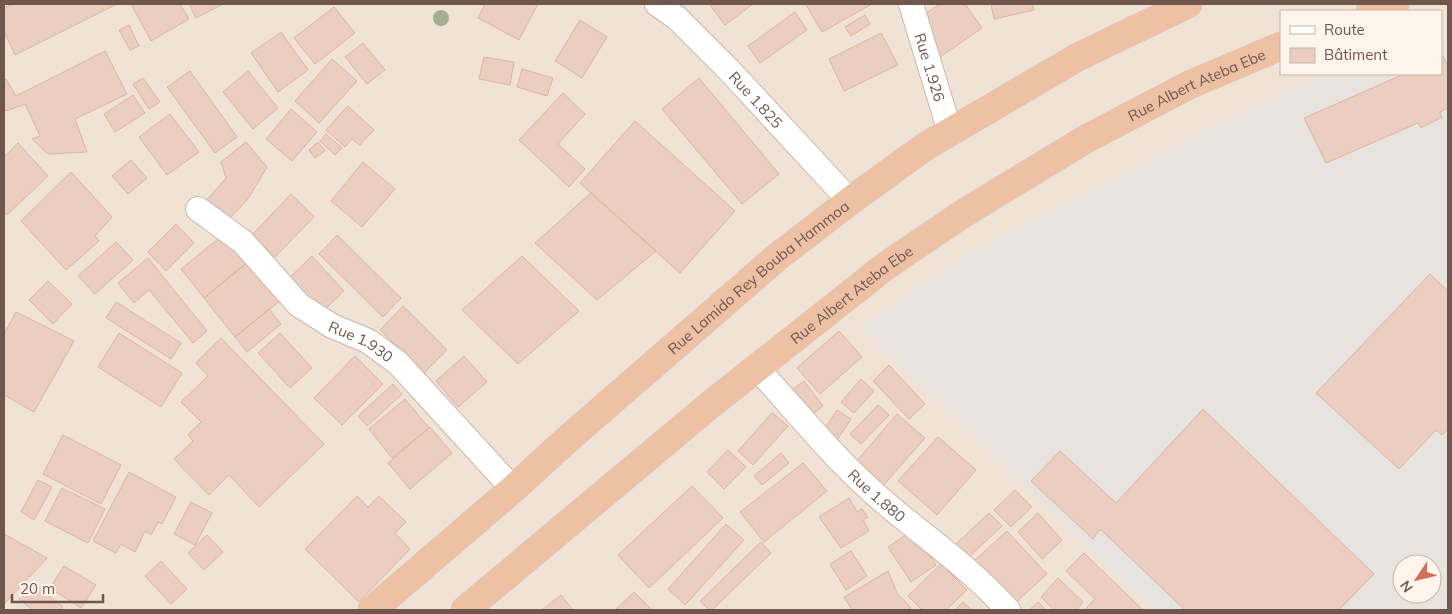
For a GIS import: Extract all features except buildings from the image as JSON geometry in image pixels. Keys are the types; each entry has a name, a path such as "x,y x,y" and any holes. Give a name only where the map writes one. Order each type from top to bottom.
{"highway":[{"name":"Rue Lamido Rey Bouba Hammoa","path":"372,610 776,258 850,201 926,146 1078,57 1188,4"},
{"path":"1374,10 1395,4"},
{"name":"Rue Albert Ateba Ebe","path":"465,610 710,405 886,265 964,213 1086,139 1189,85 1280,46"}],"street":[{"name":"Rue 1.825","path":"657,4 677,18 729,70 850,201"},
{"name":"Rue 1.926","path":"910,4 950,132"},
{"name":"Rue 1.930","path":"198,208 243,242 299,305 332,326 368,341 398,363 513,489"},
{"name":"Rue 1.880","path":"757,368 831,451 876,495 943,549 1008,610"}],"shaded area":[{"path":"4,4 1448,4 1448,610 4,610"},
{"path":"1442,42 1448,57 1448,610 1153,610 861,328 970,254 1208,129 1297,86 1325,75 1442,75"}]}
